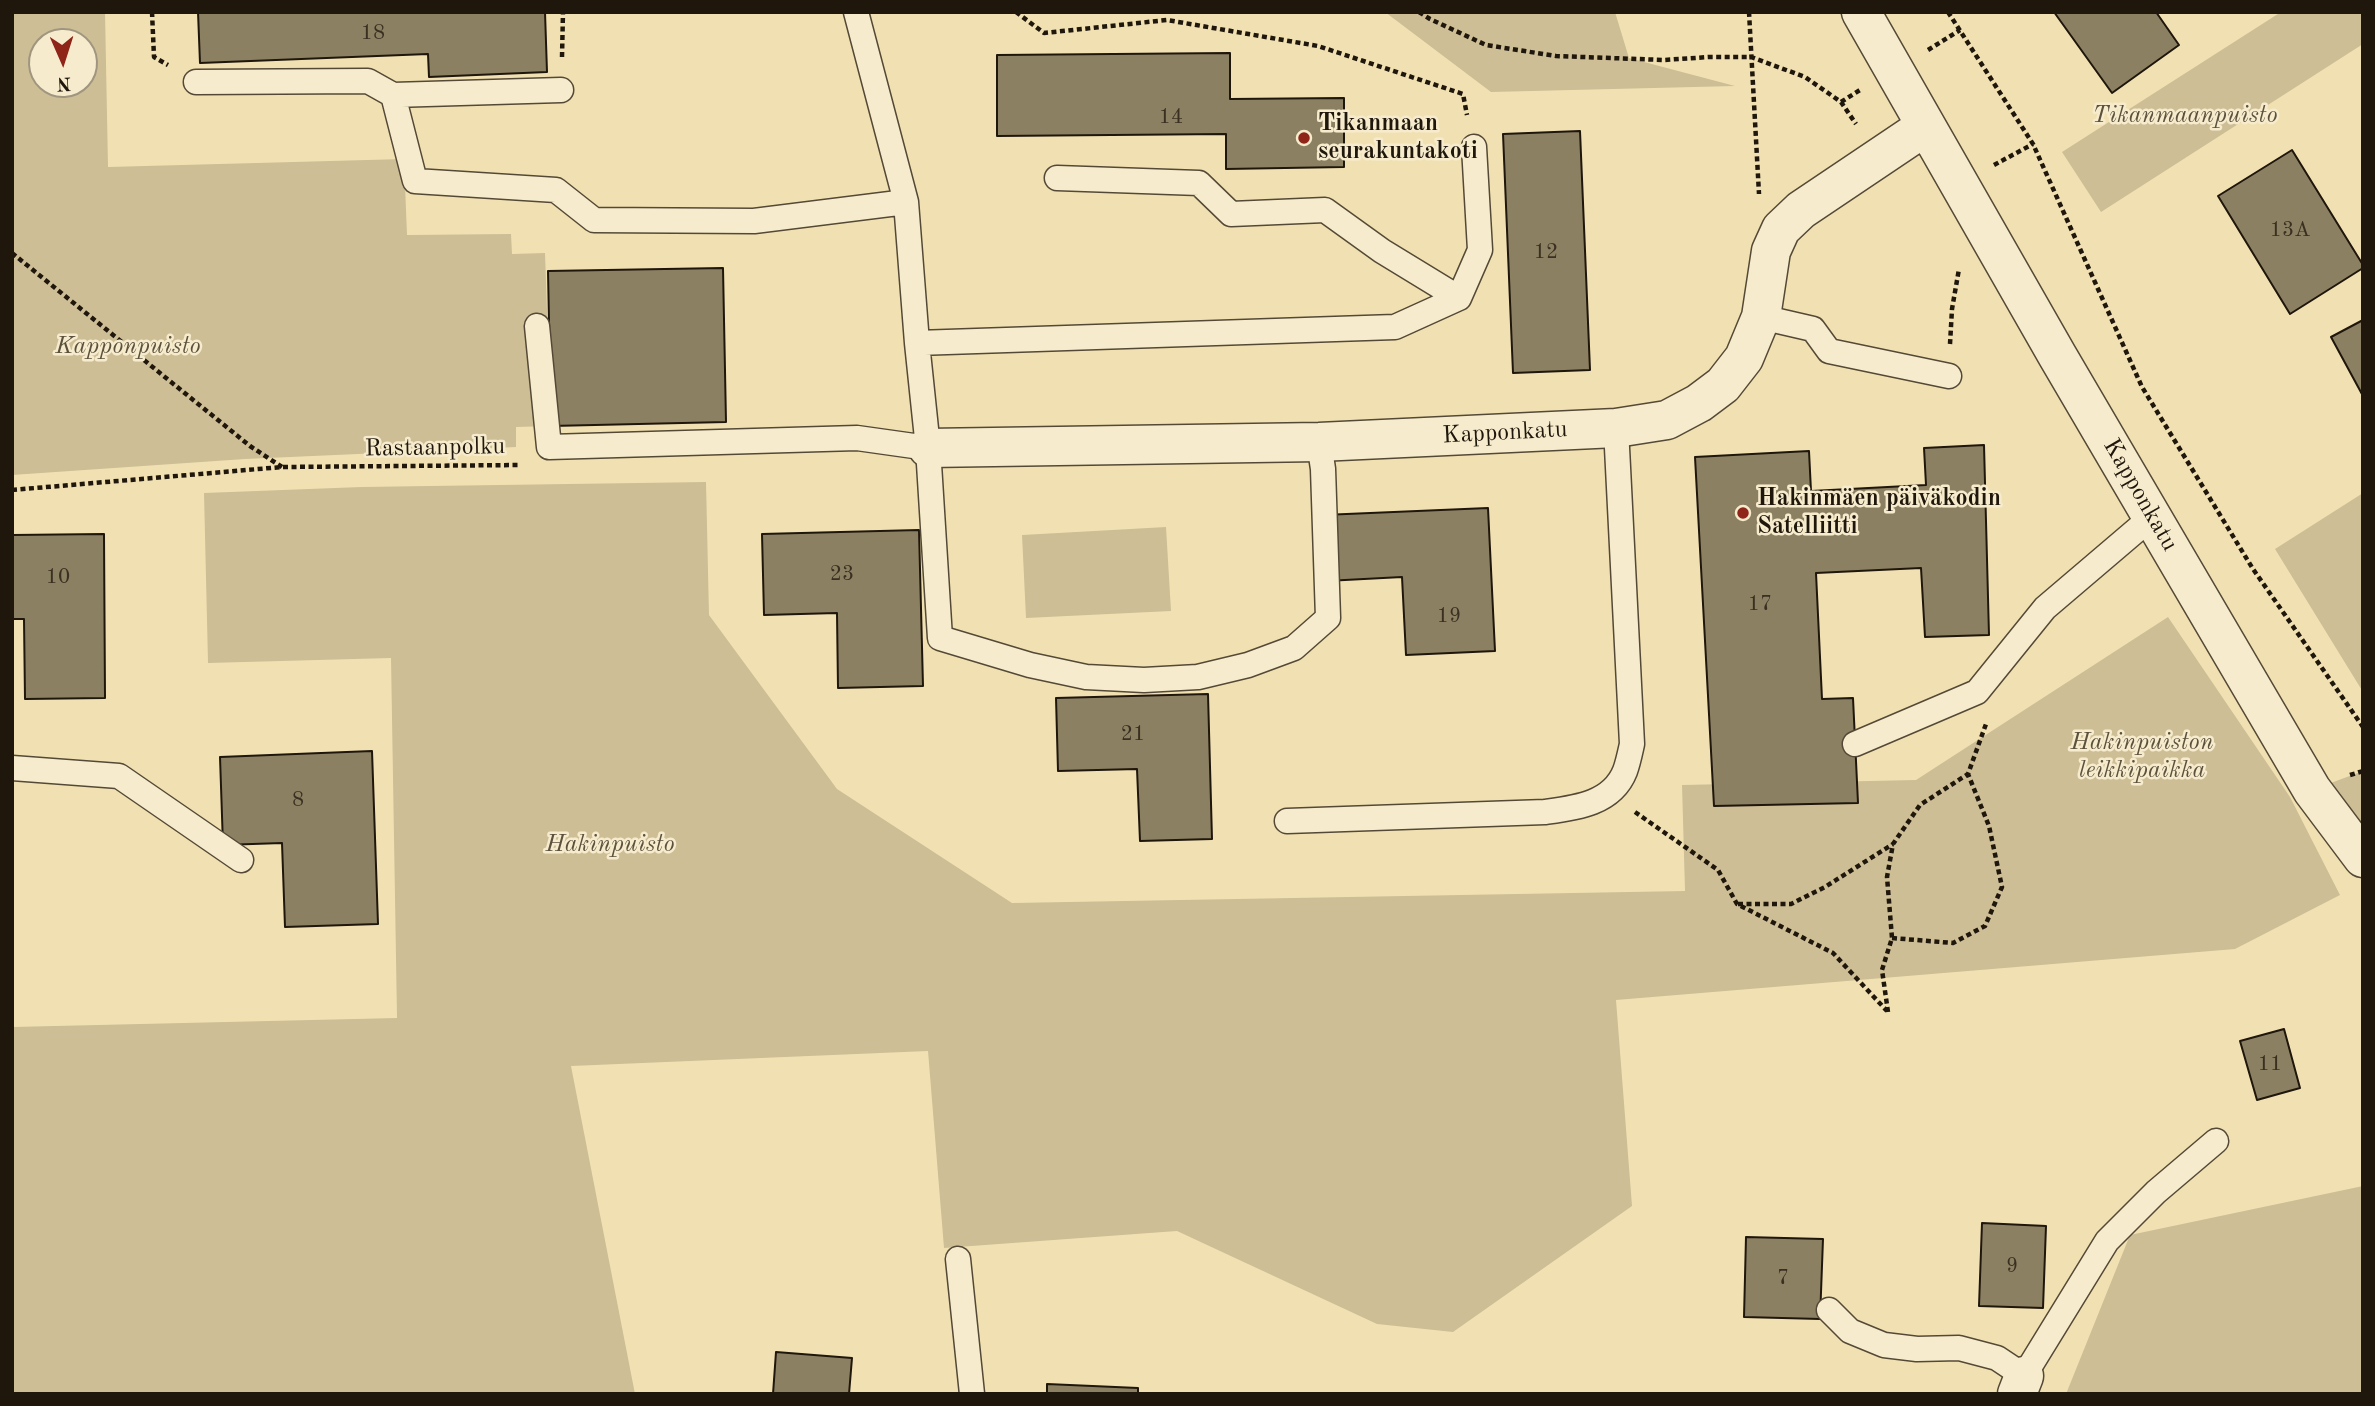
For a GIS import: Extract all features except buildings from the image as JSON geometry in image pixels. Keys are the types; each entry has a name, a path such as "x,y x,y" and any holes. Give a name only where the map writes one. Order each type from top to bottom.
{"street":[{"name":"Kapponkatu","path":"1861,12 2057,355 2312,790 2363,858"},
{"name":"Kapponkatu","path":"928,447 1319,442 1615,428 1667,420 1699,403 1723,385 1744,358 1761,317 1771,251 1781,229 1801,210 1926,126"}],"lane":[{"path":"856,12 906,202 928,447 940,638 1030,665 1075,675 1144,680 1198,677 1248,665 1294,648 1328,618 1323,469 1319,442"},
{"path":"196,82 368,81 393,95 561,90"},
{"path":"393,95 415,181 556,190 594,220 754,221 906,202"},
{"path":"917,343 1395,327 1459,298 1480,250 1474,147"},
{"path":"1057,178 1199,183 1231,214 1325,210 1382,251 1459,298"},
{"path":"1761,317 1813,329 1829,351 1949,376"},
{"path":"537,326 549,447 857,438 928,447"},
{"path":"1287,821 1545,812 1581,807 1608,794 1625,774 1632,744 1615,428"},
{"path":"1855,744 1977,692 2045,608 2153,516"},
{"path":"12,768 119,776 241,860"},
{"path":"1829,1310 1850,1331 1884,1345 1917,1349 1959,1348 1997,1358 2020,1385 2107,1241 2155,1192 2216,1141"},
{"path":"958,1259 972,1394"}],"path":[{"path":"152,12 154,57 196,82"},
{"path":"561,90 564,12"},
{"path":"1016,12 1044,33 1167,20 1318,46 1463,94 1474,147"},
{"path":"1419,12 1486,45 1556,56 1664,60 1751,57 1805,77 1841,102 1878,157"},
{"path":"1749,12 1760,205"},
{"path":"1948,12 2033,144 2142,387 2253,569 2363,727"},
{"path":"12,253 250,446 282,467"},
{"path":"1949,376 1952,309 1960,261"},
{"name":"Rastaanpolku","path":"12,490 282,467 528,464"},
{"path":"1737,904 1791,904 1825,887 1893,844 1920,805 1968,775 1986,726 1977,692"},
{"path":"1892,938 1953,943 1985,926 2002,887 1989,826 1968,775"},
{"path":"1608,794 1718,870 1737,904 1833,953 1888,1012 1882,970 1892,938 1887,877 1893,844"}],"green space":[{"name":"Kapponpuisto","path":"12,12 105,12 108,167 404,159 407,235 511,234 512,254 545,253 551,426 516,427 516,447 245,459 12,475"},
{"path":"1385,12 1615,12 1629,58 1735,86 1491,92"},
{"name":"Tikanmaanpuisto","path":"2281,12 2363,12 2363,44 2101,212 2062,152"},
{"name":"Hakinpuisto","path":"706,482 709,615 837,789 1012,903 1685,891 1682,785 1916,780 2168,617 2290,797 2340,895 2235,949 1616,1000 1632,1206 1453,1332 1377,1324 1177,1231 944,1248 928,1051 571,1066 635,1394 12,1394 12,1027 397,1018 391,658 208,663 204,493 361,487"},
{"path":"2363,493 2363,692 2275,549"},
{"path":"1166,527 1171,611 1026,618 1022,535"},
{"path":"2363,771 2363,858 2312,790"},
{"path":"2363,1186 2363,1394 2066,1394 2130,1235"}],"place":[{"name":"Tikanmaan seurakuntakoti","path":"1304,138"},
{"name":"Hakinmäen päiväkodin Satelliitti","path":"1743,513"}],"park label":[{"name":"Hakinpuiston leikkipaikka","path":"2142,757"}]}
